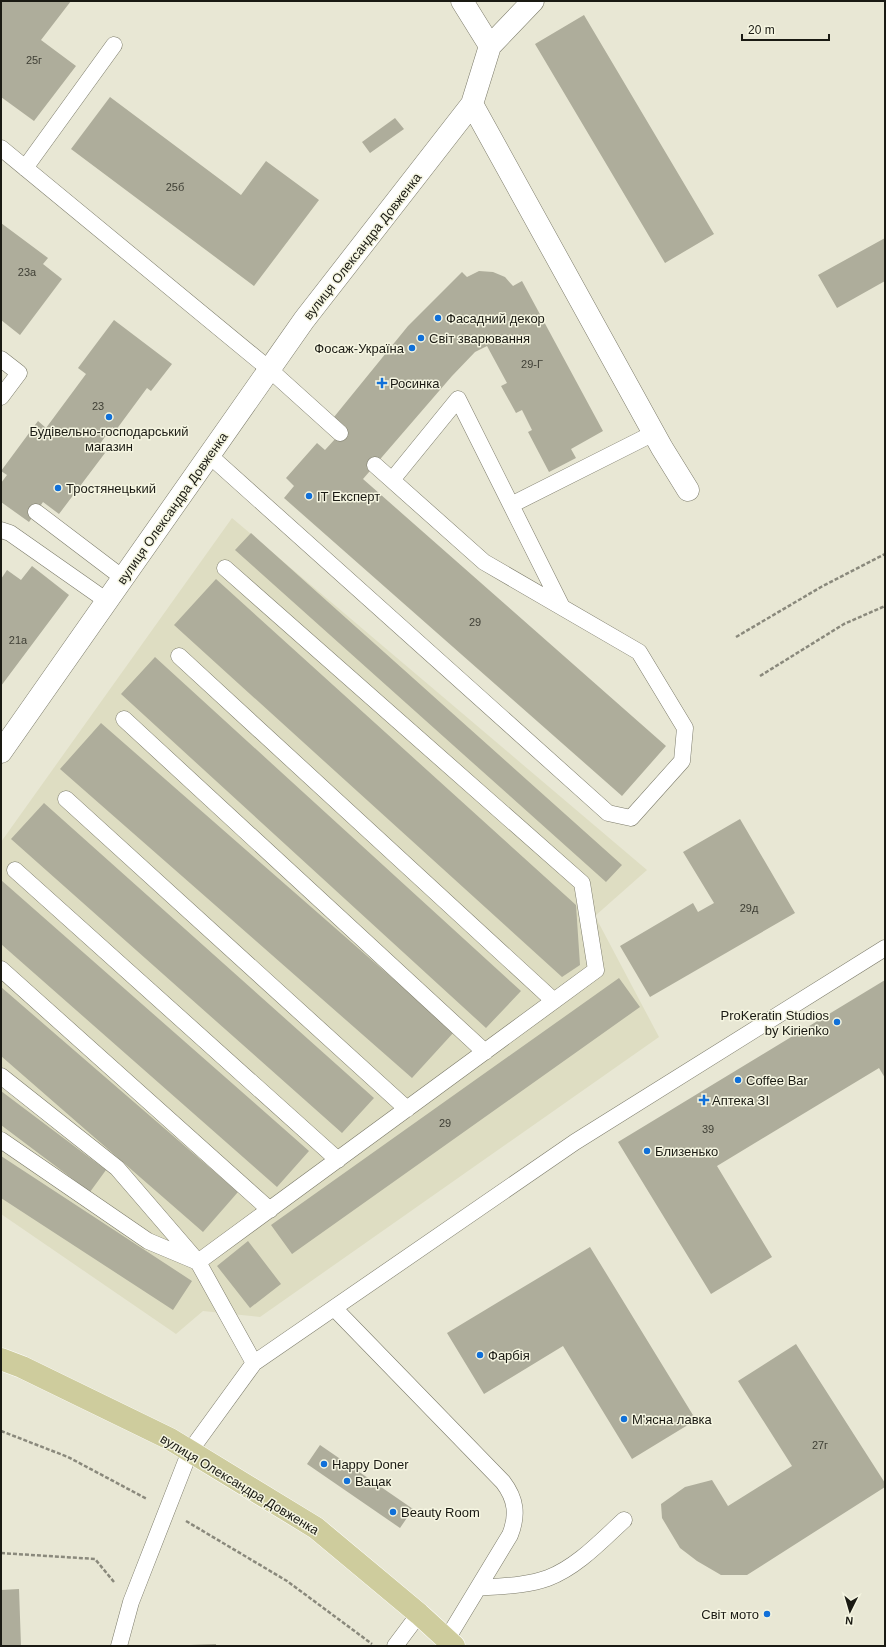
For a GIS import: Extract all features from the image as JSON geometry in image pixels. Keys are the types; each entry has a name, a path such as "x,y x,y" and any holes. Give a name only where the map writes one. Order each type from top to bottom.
{"main road":[{"name":"вулиця Олександра Довженка","path":"1,1359 22,1367 170,1439 316,1528 419,1614 450,1643"}],"street":[{"path":"462,1 490,46"},
{"path":"534,1 490,46 472,104 654,433 688,490"},
{"name":"вулиця Олександра Довженка","path":"1,752 304,320 472,104"}],"lane":[{"path":"26,168 114,44"},
{"path":"1,148 269,369 340,433"},
{"path":"1,359 19,373 1,397"},
{"path":"392,480 458,399 562,607"},
{"path":"511,505 654,433"},
{"path":"209,455 608,813 631,818 682,761 685,728 639,652 484,562 375,465"},
{"path":"36,512 123,578"},
{"path":"1,530 10,533 107,600"},
{"path":"198,1262 596,970 582,883 225,568"},
{"path":"179,656 554,1001"},
{"path":"124,719 485,1052"},
{"path":"66,799 407,1109"},
{"path":"15,870 338,1160"},
{"path":"119,1646 131,1602 190,1451 254,1363 575,1142 885,948"},
{"path":"1,968 270,1210"},
{"path":"1,1076 117,1168 198,1262 254,1363"},
{"path":"1,1140 148,1240 198,1262"},
{"path":"334,1308 503,1482 509,1490 515,1507 513,1526 510,1535 478,1588 450,1643"},
{"path":"478,1588 530,1582 547,1578 563,1571 578,1561 624,1520"},
{"path":"395,1646 419,1614"}],"path":[{"path":"736,637 821,587 885,554"},
{"path":"760,676 844,624 885,606"},
{"path":"1,1431 68,1457 167,1510 287,1581 376,1646"},
{"path":"1,1553 95,1560 131,1602"}],"shaded area":[{"path":"232,518 647,870 595,916 659,1037 260,1317 203,1311 176,1334 1,1214 1,842"}],"building":[{"path":"1,1 71,1 41,40 76,66 34,121 1,97"},
{"path":"584,15 714,234 665,263 535,44"},
{"path":"110,97 241,195 266,161 319,200 254,286 71,149"},
{"path":"395,118 404,129 370,153 362,142"},
{"path":"1,223 48,258 43,264 62,279 20,335 1,320"},
{"path":"885,238 885,281 837,308 818,275"},
{"path":"479,271 493,272 505,277 513,286 522,281 603,431 571,449 576,458 549,472 528,432 532,430 522,410 516,413 501,386 507,383 487,346 475,352 452,376 363,479 666,746 622,796 284,498 294,486 286,478 317,443 325,450 346,427 334,417 408,326 462,272 467,277"},
{"path":"114,320 172,364 151,391 147,388 116,430 112,427 97,448 105,453 59,514 43,502 29,522 1,502 1,483 7,475 1,471 38,421 46,428 86,374 78,368"},
{"path":"251,533 622,865 606,882 235,550"},
{"path":"32,566 69,595 1,686 1,579 7,570 21,580"},
{"path":"216,579 576,905 580,965 562,977 174,625"},
{"path":"155,657 521,991 486,1028 121,694"},
{"path":"101,723 454,1032 412,1078 60,769"},
{"path":"44,803 374,1098 342,1133 11,839"},
{"path":"740,819 795,913 650,997 620,946 693,903 698,912 714,903 683,852"},
{"path":"1,880 309,1151 277,1187 1,944"},
{"path":"619,978 640,1007 292,1254 271,1225"},
{"path":"885,980 885,1078 879,1068 717,1166 772,1257 711,1294 618,1142"},
{"path":"1,987 238,1192 203,1232 1,1056"},
{"path":"1,1091 106,1170 90,1192 1,1125"},
{"path":"1,1156 192,1281 173,1310 1,1198"},
{"path":"248,1241 281,1284 250,1308 217,1266"},
{"path":"590,1247 696,1420 632,1459 563,1346 484,1394 447,1333"},
{"path":"796,1344 885,1483 885,1487 747,1575 721,1575 697,1561 680,1548 662,1518 661,1504 685,1487 712,1480 728,1506 792,1466 738,1381"},
{"path":"320,1445 413,1509 400,1528 307,1464"},
{"path":"19,1589 21,1646 1,1646 1,1590"},
{"path":"216,1644 216,1646 190,1646 190,1645"}],"place":[{"name":"Фасадний декор","path":"438,318"},
{"name":"Світ зварювання","path":"421,338"},
{"name":"Фосаж-Україна","path":"412,348"},
{"name":"Росинка","path":"382,383"},
{"name":"Будівельно-господарський магазин","path":"109,417"},
{"name":"Тростянецький","path":"58,488"},
{"name":"IT Експерт","path":"309,496"},
{"name":"ProKeratin Studios by Kirienko","path":"837,1022"},
{"name":"Coffee Bar","path":"738,1080"},
{"name":"Аптека ЗІ","path":"704,1100"},
{"name":"Близенько","path":"647,1151"},
{"name":"Фарбія","path":"480,1355"},
{"name":"М'ясна лавка","path":"624,1419"},
{"name":"Happy Doner","path":"324,1464"},
{"name":"Вацак","path":"347,1481"},
{"name":"Beauty Room","path":"393,1512"},
{"name":"Світ мото","path":"767,1614"}]}
